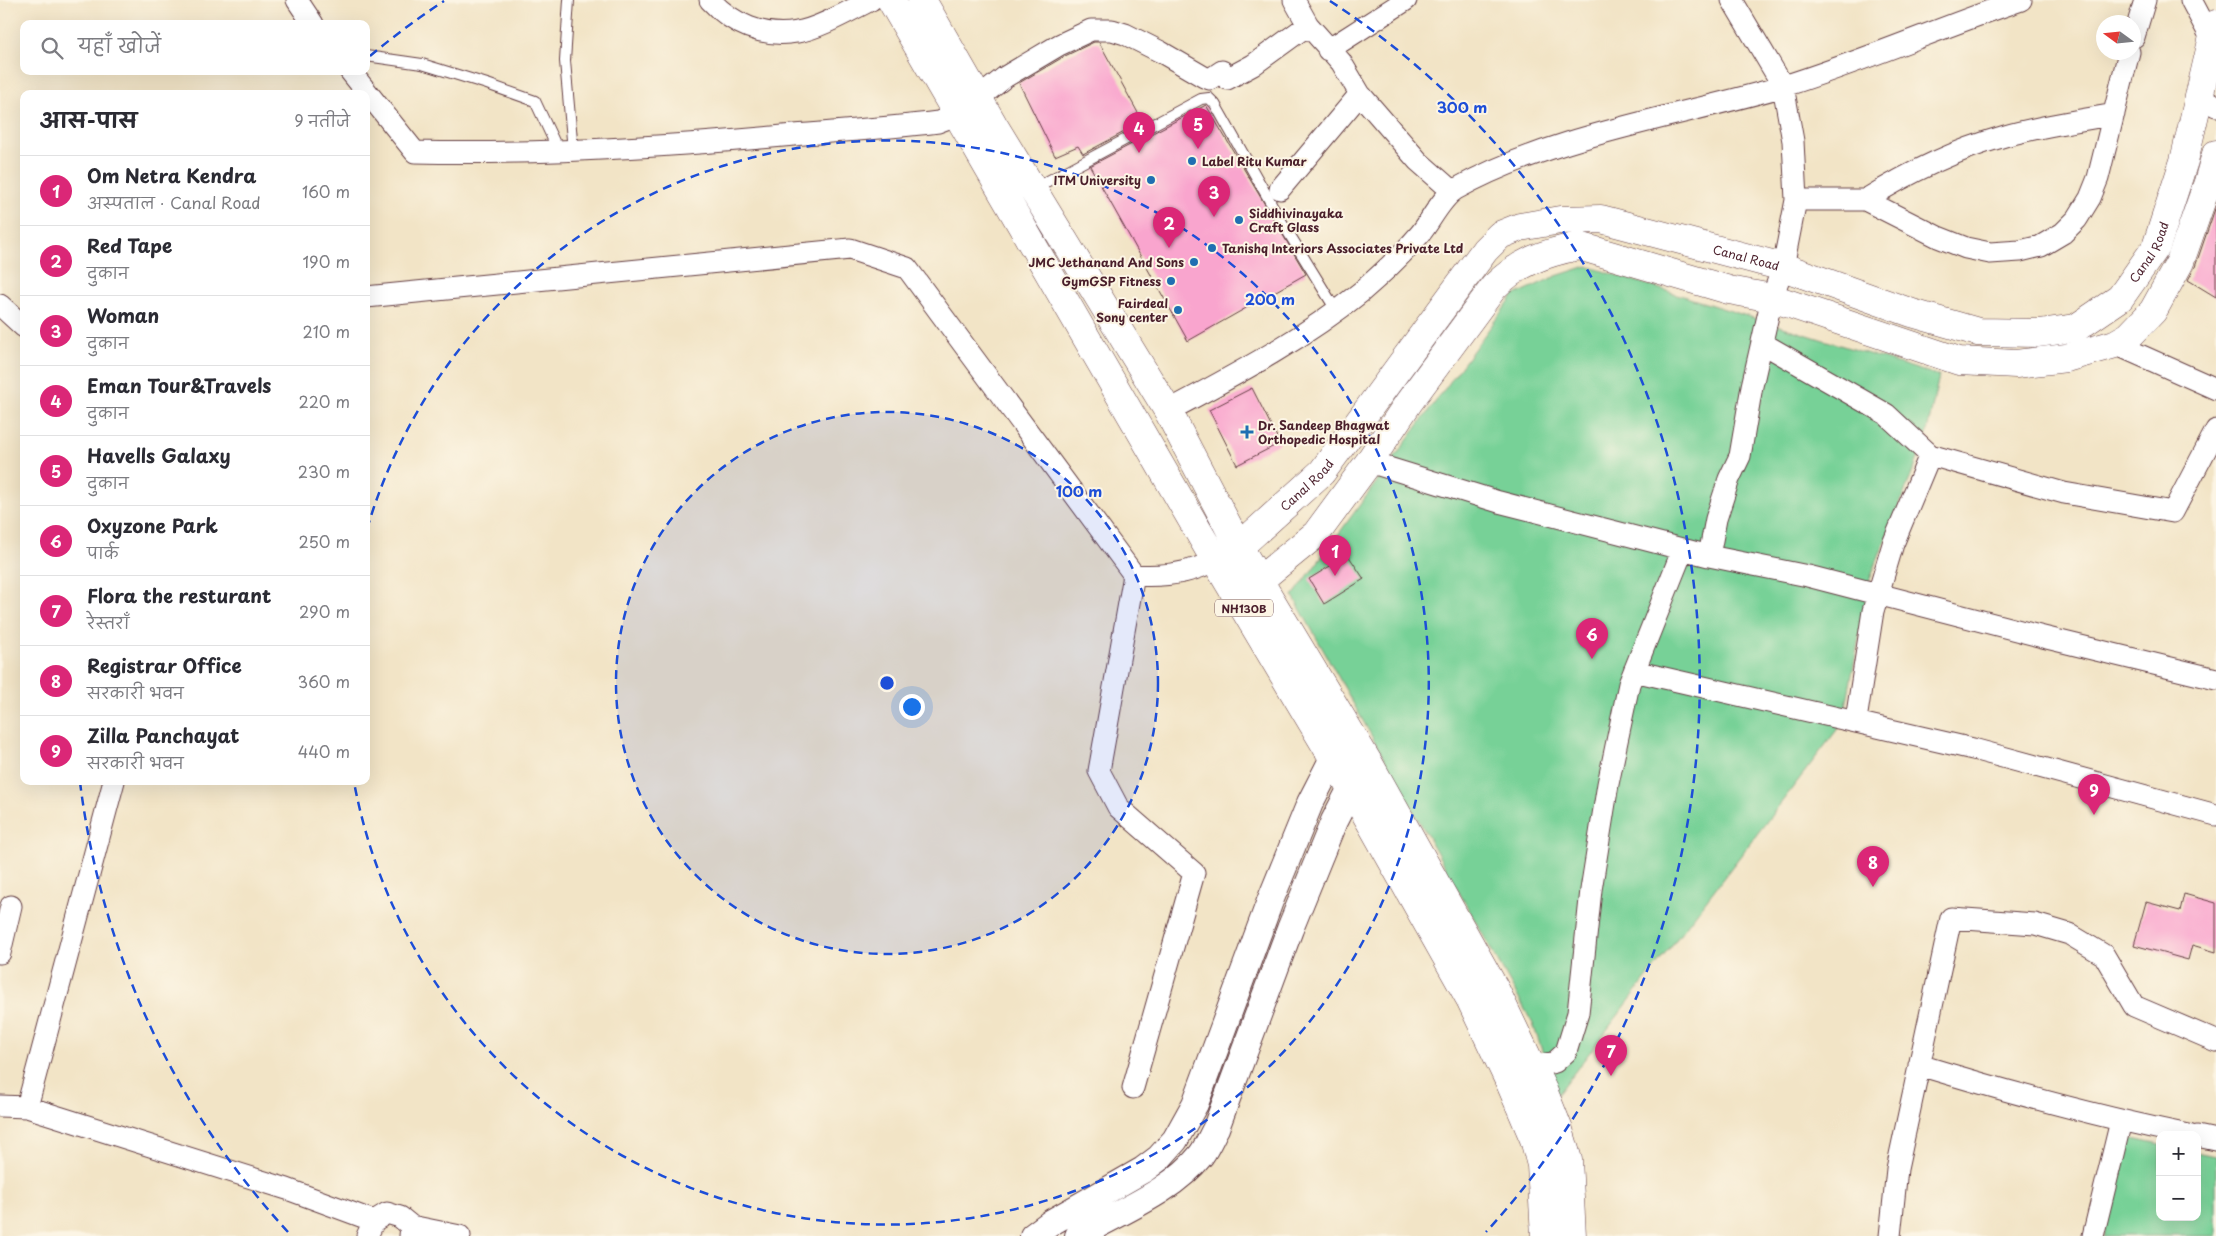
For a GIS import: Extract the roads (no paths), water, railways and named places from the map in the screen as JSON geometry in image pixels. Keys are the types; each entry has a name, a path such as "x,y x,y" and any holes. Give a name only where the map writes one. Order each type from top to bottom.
{"main road":[{"name":"NH130B","path":"891,0 968,106 1033,189 1168,411 1238,547 1248,590 1332,760 1351,788 1437,938 1510,1083 1534,1139 1541,1165 1546,1236"},
{"name":"NH130B","path":"922,0 968,106 1215,560 1248,590 1352,736 1461,925 1495,989 1533,1067 1559,1130 1568,1160 1572,1236"},
{"name":"Canal Road","path":"1215,560 1238,547 1322,472 1485,250 1500,235 1520,227 1560,220 1600,219 1783,267 1912,313 1978,332 2039,333 2076,328 2120,298 2156,247 2184,161 2208,101 2215,37"},
{"path":"1248,590 1316,534 1369,462 1408,402 1494,287 1510,271 1556,250 1579,246 1729,290 1772,298 1959,361 2016,364 2066,358 2115,344 2129,336 2153,310 2180,262 2216,154"}],"street":[{"path":"297,0 311,20"},
{"path":"710,0 720,11 742,26 760,31 797,32 871,0"},
{"path":"1294,0 1308,25 1328,50 1341,62 1360,94 1418,161 1452,191"},
{"path":"1328,50 1406,0"},
{"path":"1709,556 1716,519 1729,480 1740,456 1762,343 1772,298 1783,267 1796,200 1793,141 1783,86 1732,0"},
{"path":"1168,411 1312,330 1396,261 1422,232 1452,191 1515,162 1649,121 1783,86 1906,43 1969,8 2021,0"},
{"path":"2141,15 2145,0"},
{"path":"2188,1 2215,37"},
{"path":"370,96 415,152 505,154 709,144 938,122 968,106 1013,72 1059,45 1091,30 1112,30 1125,34 1204,77 1210,79 1222,71 1226,79 1266,56 1308,25"},
{"path":"1796,200 1865,200 1913,225 1966,248 1990,253 2020,252 2042,246 2063,234 2077,219 2090,198 2127,60"},
{"path":"353,75 365,90"},
{"path":"1280,189 1360,94"},
{"path":"1865,200 1904,176 1989,141 2039,128 2114,114"},
{"path":"370,297 850,250 907,268 1134,576 1099,771 1118,807 1194,873 1133,1088"},
{"path":"0,305 20,323"},
{"path":"1762,343 1886,414 1930,455 2064,493 2173,512 2216,430"},
{"path":"2115,344 2216,389"},
{"path":"1856,720 1873,611 1893,544 1930,455"},
{"path":"1369,462 1499,502 1709,556 1808,576 2216,679"},
{"path":"1510,1083 1533,1067 1555,1062 1566,1052 1578,1013 1591,890 1606,793 1629,684 1683,549"},
{"path":"1134,576 1158,577 1198,570 1215,560"},
{"path":"1634,671 1856,720 2084,778 2216,815"},
{"path":"1033,1236 1052,1222 1143,1170 1159,1158 1175,1140 1195,1104 1291,846 1332,760 1352,736"},
{"path":"1078,1236 1160,1189 1186,1171 1201,1154 1216,1128 1317,861 1351,788 1371,767"},
{"path":"27,1107 113,785"},
{"path":"0,953 11,906"},
{"path":"1890,1236 1898,1169 1951,918 2035,924 2070,934 2104,955 2134,1006 2216,1041"},
{"path":"1919,1065 2021,1096 2170,1131"},
{"path":"0,1106 27,1107 287,1189 370,1228 387,1213 400,1217 410,1231 460,1236"},
{"path":"2093,1236 2121,1121"},
{"path":"2201,1137 2216,1140"}],"lane":[{"path":"566,151 565,61 569,0"},
{"path":"370,57 422,64 535,101 566,151"},
{"path":"1033,189 1201,99 1209,98 1215,104 1280,219 1336,310"}],"place":[{"name":"Havells Galaxy","path":"1198,149"},
{"name":"Eman Tour&Travels","path":"1139,153"},
{"name":"Label Ritu Kumar","path":"1192,161"},
{"name":"ITM University","path":"1151,180"},
{"name":"Woman","path":"1214,217"},
{"name":"Siddhivinayaka Craft Glass","path":"1239,220"},
{"name":"Red Tape","path":"1169,248"},
{"name":"Tanishq Interiors Associates Private Ltd","path":"1212,248"},
{"name":"JMC Jethanand And Sons","path":"1194,262"},
{"name":"GymGSP Fitness","path":"1171,281"},
{"name":"Fairdeal Sony center","path":"1178,310"},
{"name":"Dr. Sandeep Bhagwat Orthopedic Hospital","path":"1247,432"},
{"name":"Om Netra Kendra","path":"1335,576"},
{"name":"Oxyzone Park","path":"1592,659"},
{"name":"Zilla Panchayat","path":"2094,815"},
{"name":"Registrar Office","path":"1873,887"},
{"name":"Flora the resturant","path":"1611,1076"}]}
